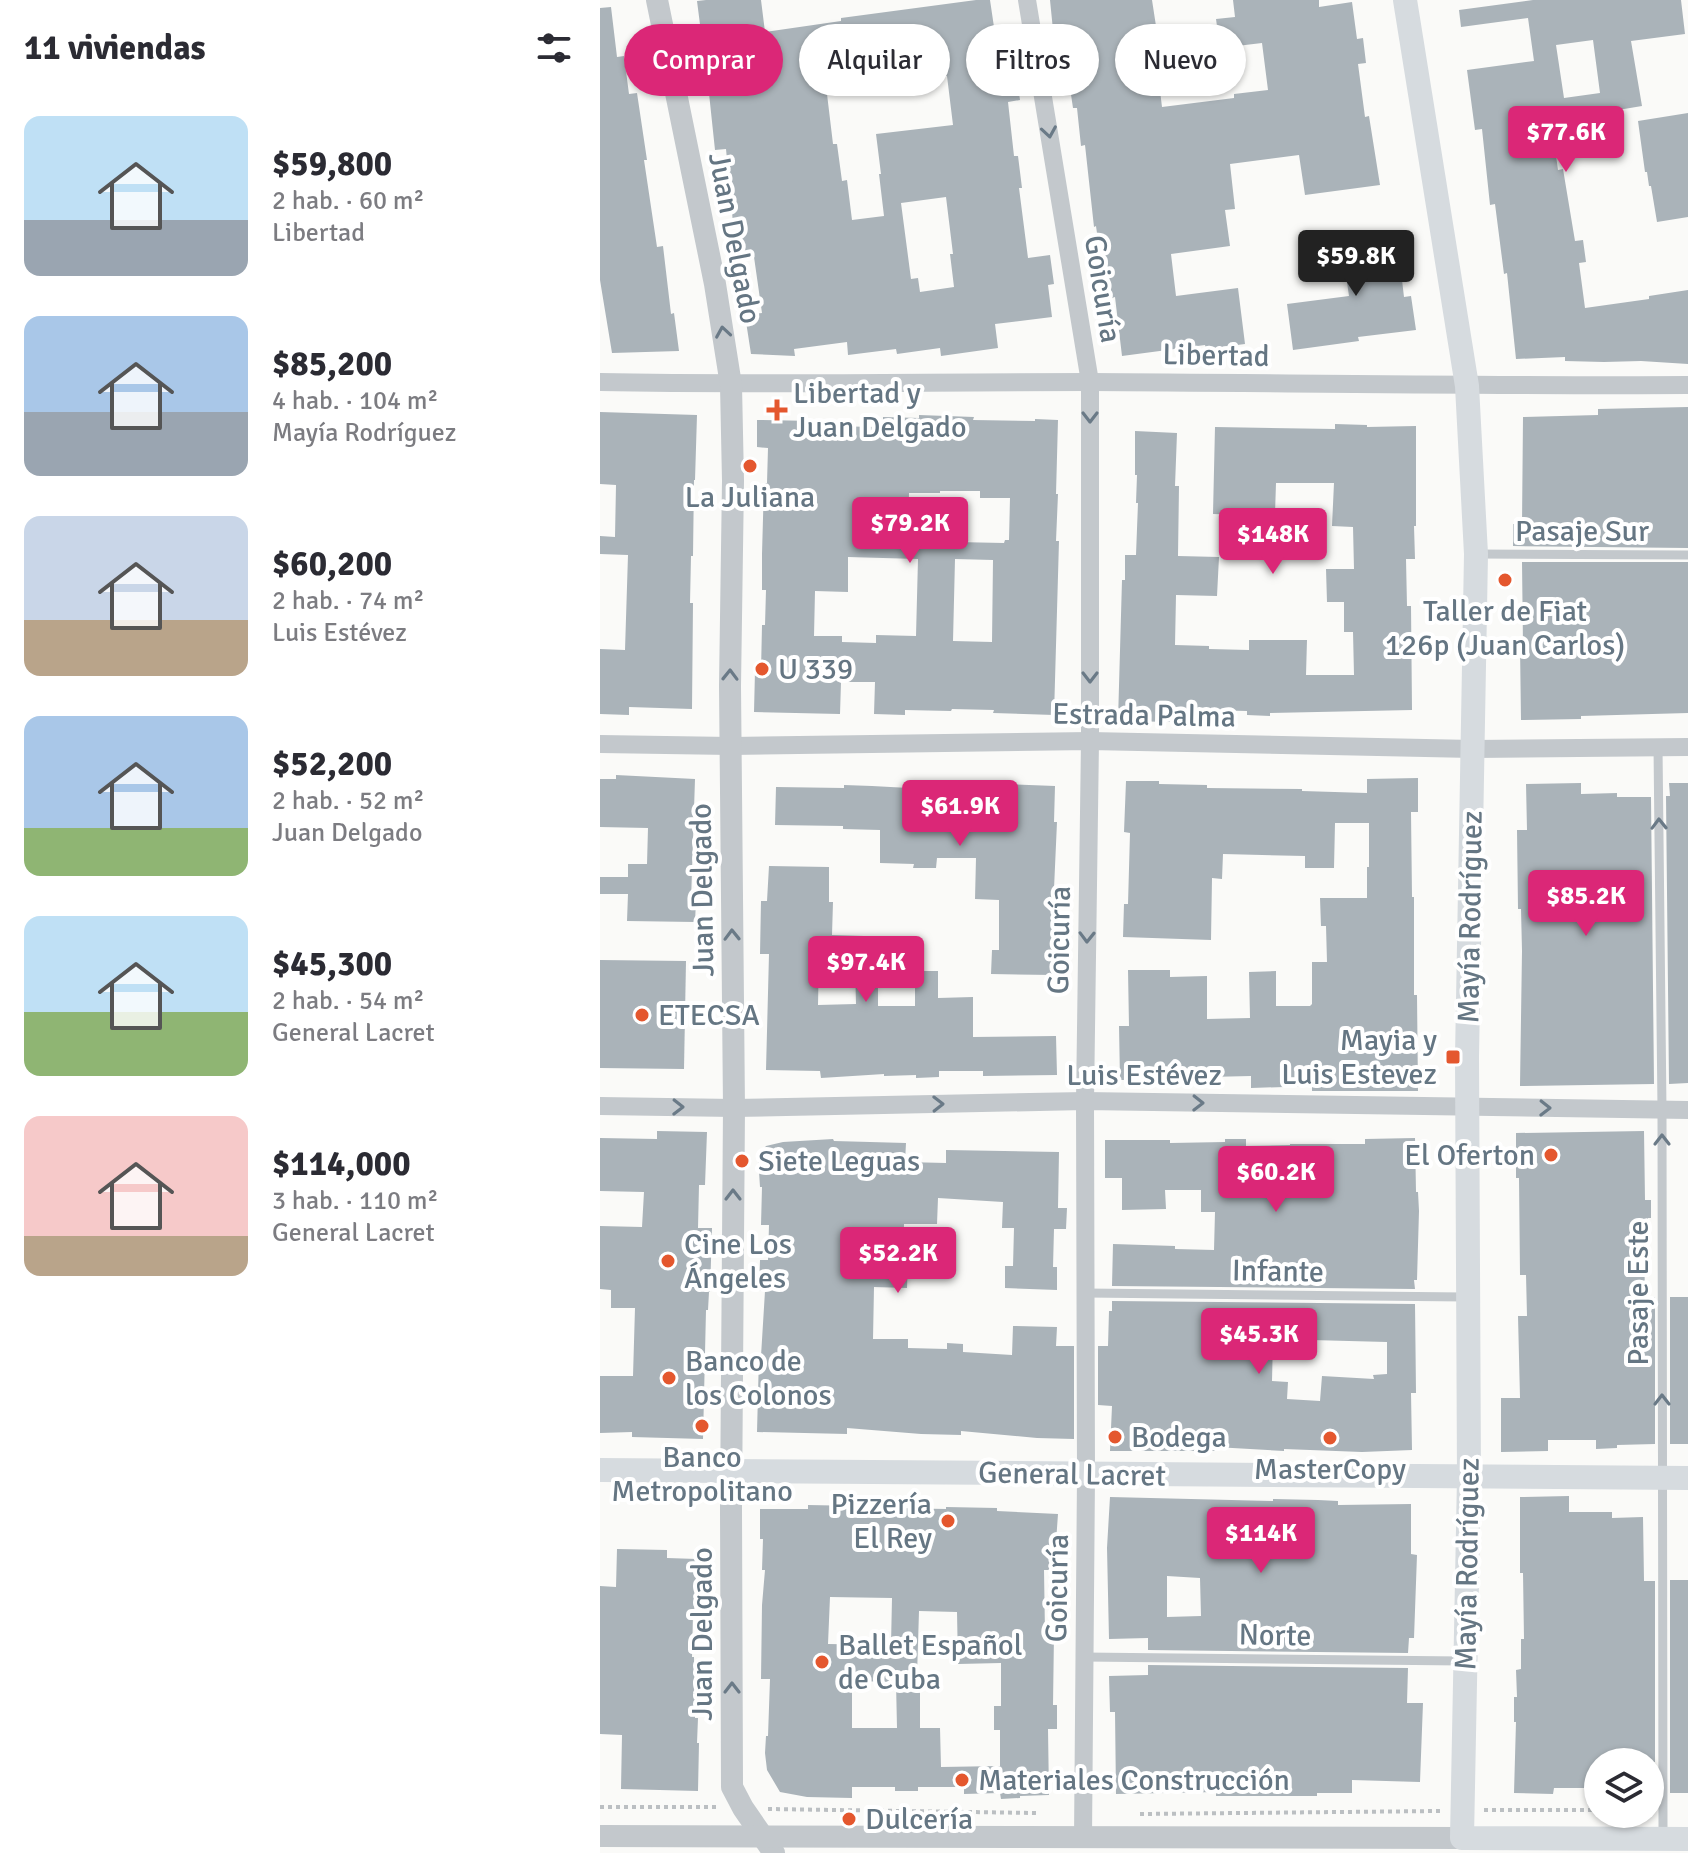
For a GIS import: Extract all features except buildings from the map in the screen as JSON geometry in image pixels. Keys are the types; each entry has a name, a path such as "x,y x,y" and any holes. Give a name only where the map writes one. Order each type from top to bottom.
{"main road":[{"name":"Mayía Rodríguez","path":"1405,0 1467,386 1476,554 1467,1107 1469,1477 1462,1838"},
{"name":"General Lacret","path":"600,1470 1688,1478"},
{"path":"1462,1838 1668,1846 1688,1839"}],"street":[{"name":"Juan Delgado","path":"657,0 715,284 731,385 735,1792 730,1837"},
{"name":"Goicuría","path":"1027,0 1090,382 1083,1839"},
{"name":"Libertad","path":"600,382 731,385 1090,382 1688,385"},
{"name":"Estrada Palma","path":"600,744 731,746 1090,741 1473,749 1688,747"},
{"name":"Luis Estévez","path":"600,1106 734,1108 1085,1101 1688,1110"},
{"path":"735,1792 768,1845"},
{"path":"600,1836 730,1837 768,1845 876,1846 1083,1839 1221,1846 1406,1846 1462,1838"}],"lane":[{"name":"Pasaje Sur","path":"1476,554 1688,555"},
{"name":"Pasaje Este","path":"1658,747 1662,1478 1668,1846"},
{"name":"Infante","path":"1086,1293 1468,1297"},
{"name":"Norte","path":"1084,1657 1465,1661"}],"path":[{"path":"600,1807 735,1792 1037,1813"},
{"path":"1131,1814 1584,1810"}],"place":[{"name":"Libertad y Juan Delgado","path":"777,410"},
{"name":"La Juliana","path":"750,466"},
{"name":"Taller de Fiat 126p (Juan Carlos)","path":"1505,580"},
{"name":"U 339","path":"762,669"},
{"name":"ETECSA","path":"642,1015"},
{"name":"Mayia y Luis Estevez","path":"1453,1057"},
{"name":"El Oferton","path":"1551,1155"},
{"name":"Siete Leguas","path":"742,1161"},
{"name":"Cine Los Ángeles","path":"668,1261"},
{"name":"Banco de los Colonos","path":"669,1378"},
{"name":"Banco Metropolitano","path":"702,1426"},
{"name":"Bodega","path":"1115,1437"},
{"name":"MasterCopy","path":"1330,1438"},
{"name":"Pizzería El Rey","path":"948,1521"},
{"name":"Ballet Español de Cuba","path":"822,1662"},
{"name":"Materiales Construcción","path":"962,1780"},
{"name":"Dulcería","path":"849,1819"}]}
